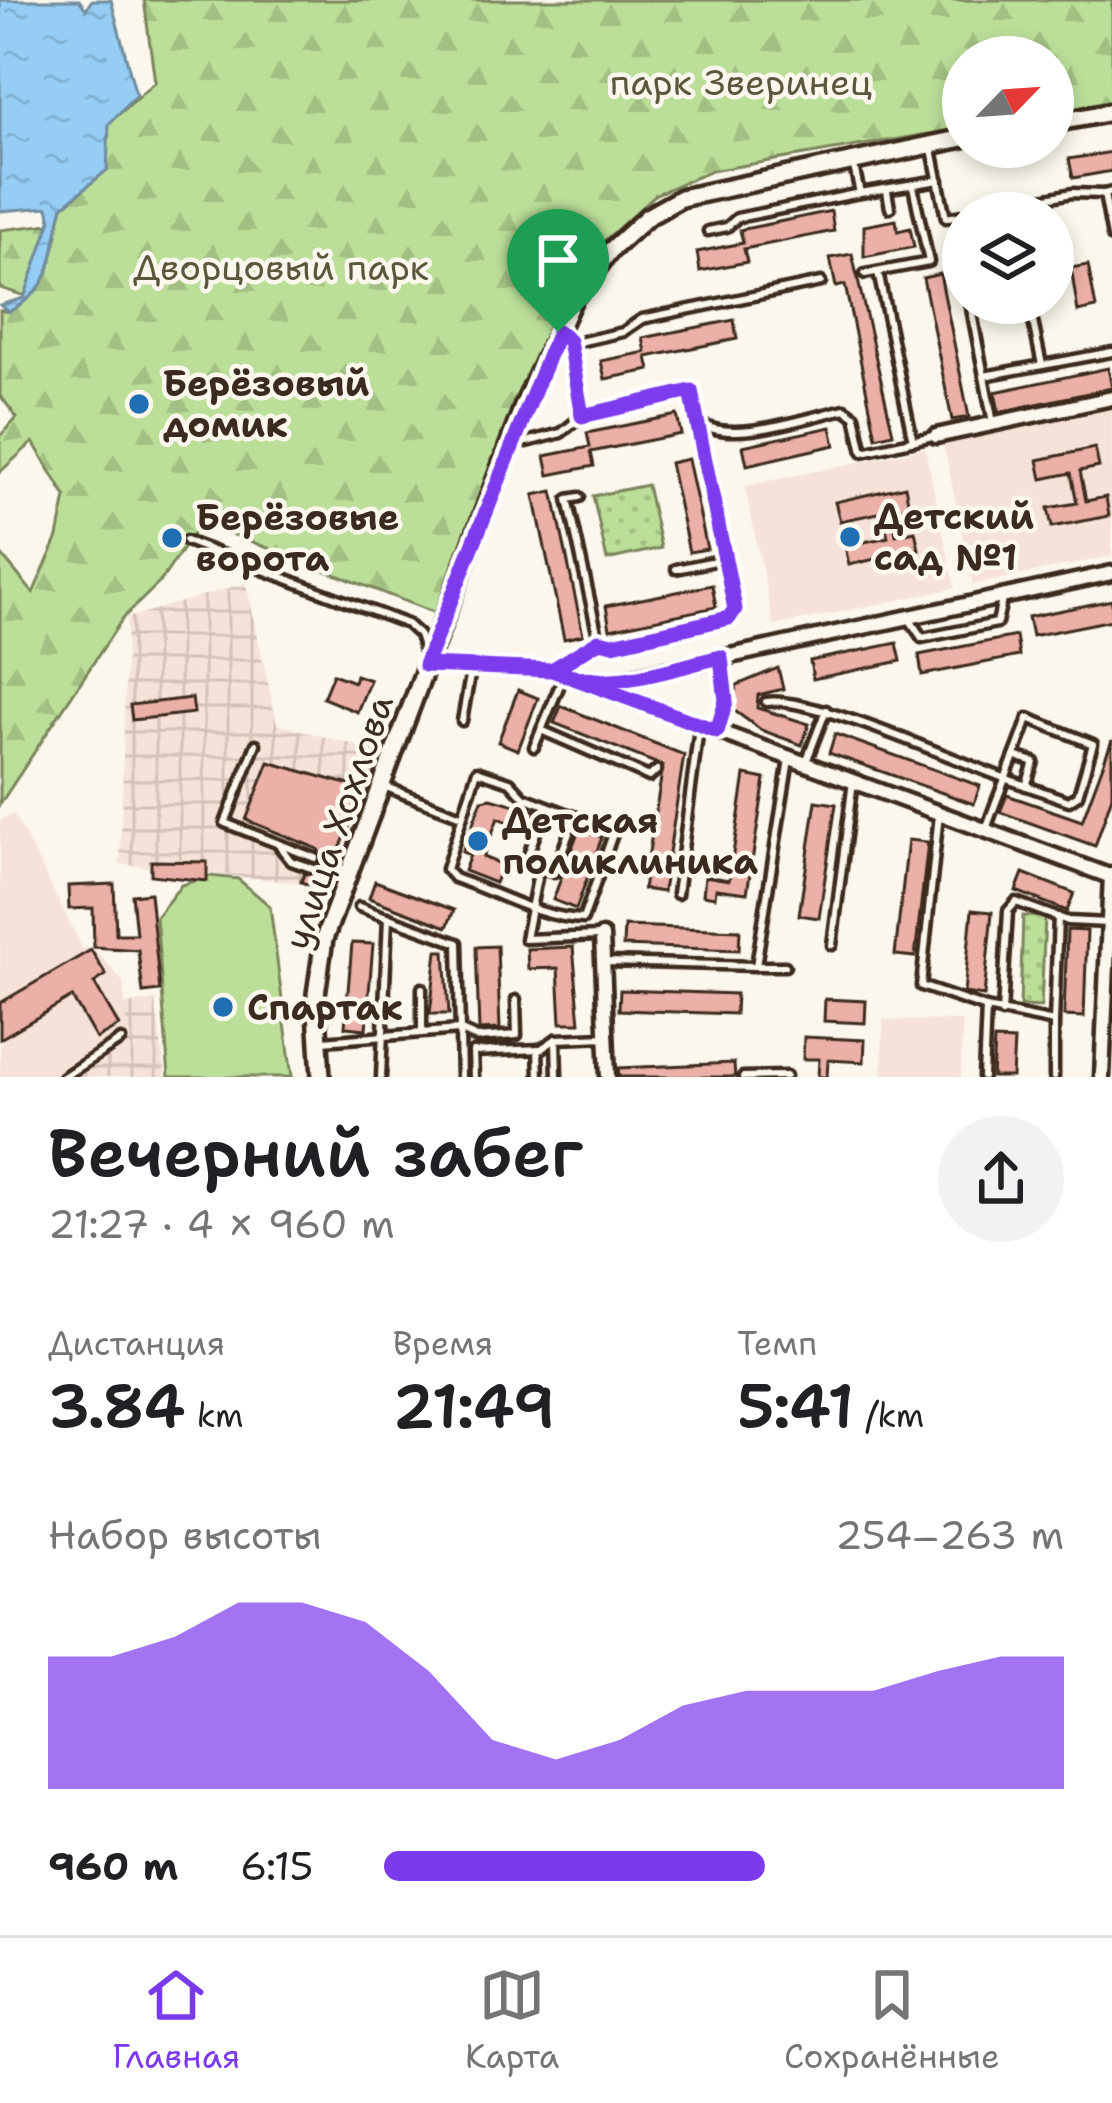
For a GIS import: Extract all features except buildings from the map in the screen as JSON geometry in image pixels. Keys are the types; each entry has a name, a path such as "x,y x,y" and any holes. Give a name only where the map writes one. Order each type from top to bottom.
{"street":[{"path":"1074,118 1112,112"},
{"path":"425,665 564,338 573,299 610,251 663,208 734,183 942,142"},
{"path":"936,436 1112,398"},
{"path":"595,685 1112,572"},
{"name":"улица Хохлова","path":"321,1077 316,976 339,874 382,786 425,665 558,673 1112,876"},
{"path":"632,699 626,687 635,676"},
{"path":"1102,1077 1112,876"},
{"path":"602,936 608,1077"}],"lane":[{"path":"932,144 942,196"},
{"path":"852,158 860,193"},
{"path":"708,231 727,227 737,218 939,180"},
{"path":"866,274 929,262 913,186"},
{"path":"887,191 890,208"},
{"path":"1074,193 1108,193 1112,237"},
{"path":"878,272 913,441"},
{"path":"582,416 564,338 623,332 642,320 821,282"},
{"path":"974,324 993,423"},
{"path":"1033,324 1042,365"},
{"path":"984,376 1112,352"},
{"path":"527,442 561,433 582,416 691,391 735,609 729,618 613,644 599,641"},
{"path":"697,419 713,431 735,432 845,409 855,416 862,452 936,436"},
{"path":"580,497 568,499 599,641"},
{"path":"186,541 407,624 424,644 425,665"},
{"path":"676,569 725,559"},
{"path":"908,617 922,638 997,622 1002,597"},
{"path":"534,747 558,673 599,641"},
{"path":"717,731 726,694 721,657"},
{"path":"461,721 470,701 471,667"},
{"path":"715,694 726,694"},
{"path":"766,701 826,710 1004,778 1069,801 1078,795 1093,744 1028,718 1016,756 1004,778 986,831"},
{"path":"805,764 826,710"},
{"path":"677,894 699,724"},
{"path":"541,730 649,777 657,770"},
{"path":"256,745 225,823 315,858"},
{"path":"1016,756 1034,762 1026,786"},
{"path":"755,966 789,758"},
{"path":"477,771 510,782 524,797 614,831 583,919 553,918 530,903 454,878 446,869 461,816 477,771"},
{"path":"832,945 853,782"},
{"path":"382,786 461,816"},
{"path":"546,806 525,862 539,868 554,873 575,817"},
{"path":"939,814 921,986 1002,1013 1054,1022"},
{"path":"278,844 291,861 310,868"},
{"path":"539,868 525,939 602,936"},
{"path":"1002,1013 1008,910 1016,902 1058,917 1108,923"},
{"path":"359,907 458,943 461,1077"},
{"path":"381,1077 379,1038 388,917"},
{"path":"1054,1077 1058,917"},
{"path":"603,962 785,966"},
{"path":"422,988 422,1034"},
{"path":"319,1041 458,1030 477,1038 517,1035 516,1000"},
{"path":"983,1077 986,1008"},
{"path":"474,1077 473,1052 538,1049 556,1039 606,1037"},
{"path":"556,1039 557,1076"},
{"path":"63,1077 121,1040"},
{"path":"538,1049 539,1077"},
{"path":"742,1077 786,1076"}],"shaded area":[{"path":"1112,402 1112,556 973,585 942,437"},
{"name":"Детский сад №1","path":"925,448 955,588 774,626 745,486"},
{"path":"246,583 277,724 381,752 325,893 300,883 120,864 127,618"},
{"path":"14,814 83,949 92,946 123,982 128,1036 116,1051 74,1077 0,1077 0,820"},
{"path":"155,1000 166,1077 74,1077 128,1037 124,1005"},
{"path":"883,1020 962,1021 961,1077 882,1077"}],"green space":[{"name":"Дворцовый парк","path":"144,0 1112,0 1112,103 1074,109 1074,36 942,36 942,132 711,171 656,194 590,254 546,333 435,613 201,522 160,582 123,618 0,804 0,553 33,593 58,537 66,497 33,442 0,472 0,436 17,418 0,395 0,310 8,312 24,302 44,280 63,206 107,170 108,124 155,82"},
{"path":"50,224 25,296 0,288 0,230"},
{"path":"647,485 661,548 607,560 593,496"},
{"name":"Спартак","path":"210,876 238,879 270,906 292,1077 169,1077 156,917 181,885"},
{"path":"1023,916 1045,917 1041,1007 1020,1006"}],"water":[{"path":"0,0 79,0 86,9 92,0 111,0 136,95 109,124 107,170 63,206 44,280 24,302 8,312 0,305 24,298 51,220 48,207 0,211"}],"place":[{"name":"Берёзовый домик","path":"139,404"},
{"name":"Детский сад №1","path":"850,537"},
{"name":"Берёзовые ворота","path":"172,538"},
{"name":"Детская поликлиника","path":"478,841"},
{"name":"Спартак","path":"223,1007"}],"route":[{"path":"558,332 524,406 425,665 552,670 595,685 717,731 727,688 721,657 595,685 564,675 552,670 599,641 613,644 729,618 735,609 691,391 582,416 569,341 558,332"}],"park label":[{"name":"парк Зверинец","path":"741,82"}]}
